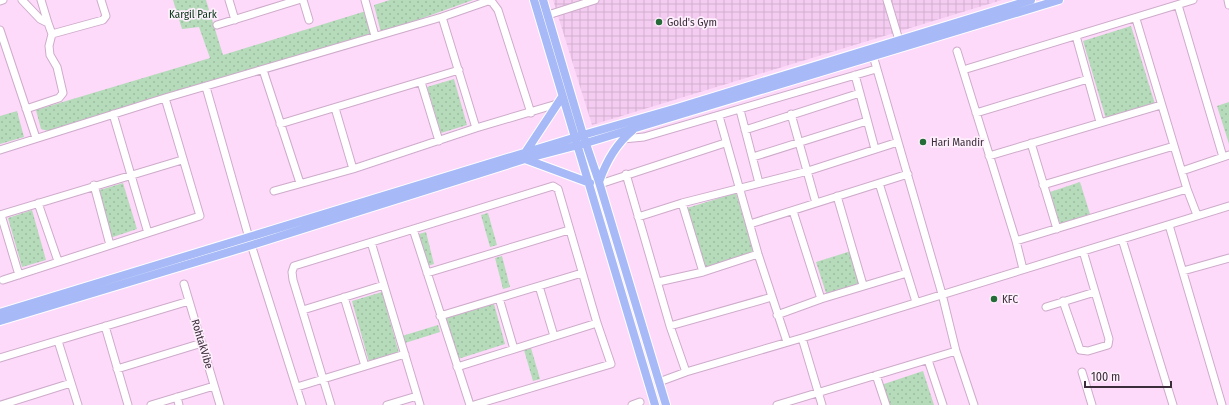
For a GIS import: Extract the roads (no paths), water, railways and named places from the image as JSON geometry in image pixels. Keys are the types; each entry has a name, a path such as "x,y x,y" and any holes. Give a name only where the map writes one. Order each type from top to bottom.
{"main road":[{"path":"534,0 562,97 578,139 586,143 872,52 899,40 1031,0"},
{"path":"544,0 590,183 655,405"},
{"path":"0,321 677,108 1059,0"},
{"path":"525,156 562,97"},
{"path":"599,183 610,156 623,139 636,128"},
{"path":"586,143 666,405"},
{"path":"525,156 590,183"},
{"path":"0,313 251,241"}],"street":[{"path":"22,0 40,19 48,23"},
{"path":"26,109 59,98 63,93 57,68 49,51 52,34 41,0"},
{"path":"52,34 103,20 106,16 101,0"},
{"path":"228,0 235,20"},
{"path":"217,25 298,0"},
{"path":"303,0 309,20"},
{"path":"365,0 375,36"},
{"path":"548,15 595,0"},
{"path":"887,0 899,40"},
{"path":"963,70 1136,19 1193,0"},
{"path":"1228,0 1229,5"},
{"path":"0,150 165,98 375,36 442,18 488,1 495,5 531,113"},
{"path":"1178,5 1226,156 1182,171"},
{"path":"442,18 476,128"},
{"path":"1136,19 1187,189 1197,215"},
{"path":"0,30 36,138"},
{"path":"1076,36 1100,122"},
{"path":"957,51 1016,241 1023,269"},
{"path":"872,52 942,294 956,351 974,405"},
{"path":"623,139 644,137 876,69"},
{"path":"263,70 300,183"},
{"path":"280,124 458,70"},
{"path":"855,75 875,149"},
{"path":"976,113 1088,79"},
{"path":"421,82 439,141"},
{"path":"206,87 251,241 302,405"},
{"path":"745,130 860,93"},
{"path":"3,280 58,260 200,216 182,160 165,98"},
{"path":"274,191 353,169 476,128 531,113 557,104"},
{"path":"989,156 1161,105"},
{"path":"335,108 353,169"},
{"path":"740,110 759,183"},
{"path":"113,114 148,233"},
{"path":"791,114 816,203"},
{"path":"719,116 725,143 758,254 787,342"},
{"path":"753,157 867,121"},
{"path":"638,217 682,203 808,171 898,142"},
{"path":"599,183 725,143"},
{"path":"1030,143 1057,229"},
{"path":"1043,185 1174,146"},
{"path":"19,275 0,215 94,185 182,160"},
{"path":"626,174 670,326 686,372"},
{"path":"750,224 908,174"},
{"path":"879,183 916,302"},
{"path":"94,185 110,245"},
{"path":"331,405 293,280 292,272 294,266 553,186 558,189 597,323 611,364 474,405"},
{"path":"1016,241 1187,189"},
{"path":"837,196 863,285"},
{"path":"38,203 58,260"},
{"path":"682,203 703,272"},
{"path":"659,382 686,372 802,338 1229,206"},
{"path":"793,211 821,299"},
{"path":"1169,225 1222,405"},
{"path":"413,229 470,405"},
{"path":"427,273 569,230"},
{"path":"1122,239 1173,405"},
{"path":"371,242 420,405"},
{"path":"1063,301 1080,350 1088,351 1105,346 1109,339 1083,251"},
{"path":"658,282 703,272 758,254"},
{"path":"1183,271 1229,258"},
{"path":"440,316 582,273"},
{"path":"777,315 863,285 907,274"},
{"name":"RohtakVibe","path":"184,284 220,405"},
{"path":"303,310 384,285"},
{"path":"539,286 554,336"},
{"path":"1046,307 1095,292"},
{"path":"344,297 365,366"},
{"path":"670,326 772,297"},
{"path":"499,298 514,349"},
{"path":"0,358 189,301"},
{"path":"457,367 597,323"},
{"path":"105,326 128,405"},
{"path":"802,338 822,405"},
{"path":"58,341 78,405"},
{"path":"117,369 202,343"},
{"path":"777,405 956,351"},
{"path":"297,387 405,354"},
{"path":"928,360 943,405"},
{"path":"1082,372 1092,405"},
{"path":"876,375 886,405"},
{"path":"1,405 71,384"},
{"path":"151,405 214,386"},
{"path":"387,405 417,396"},
{"path":"177,397 179,405"},
{"path":"632,405 640,402"}],"place":[{"name":"Gold's Gym","path":"659,22"},
{"name":"Hari Mandir","path":"923,142"},
{"name":"KFC","path":"994,299"}],"park label":[{"name":"Kargil Park","path":"193,14"}]}
